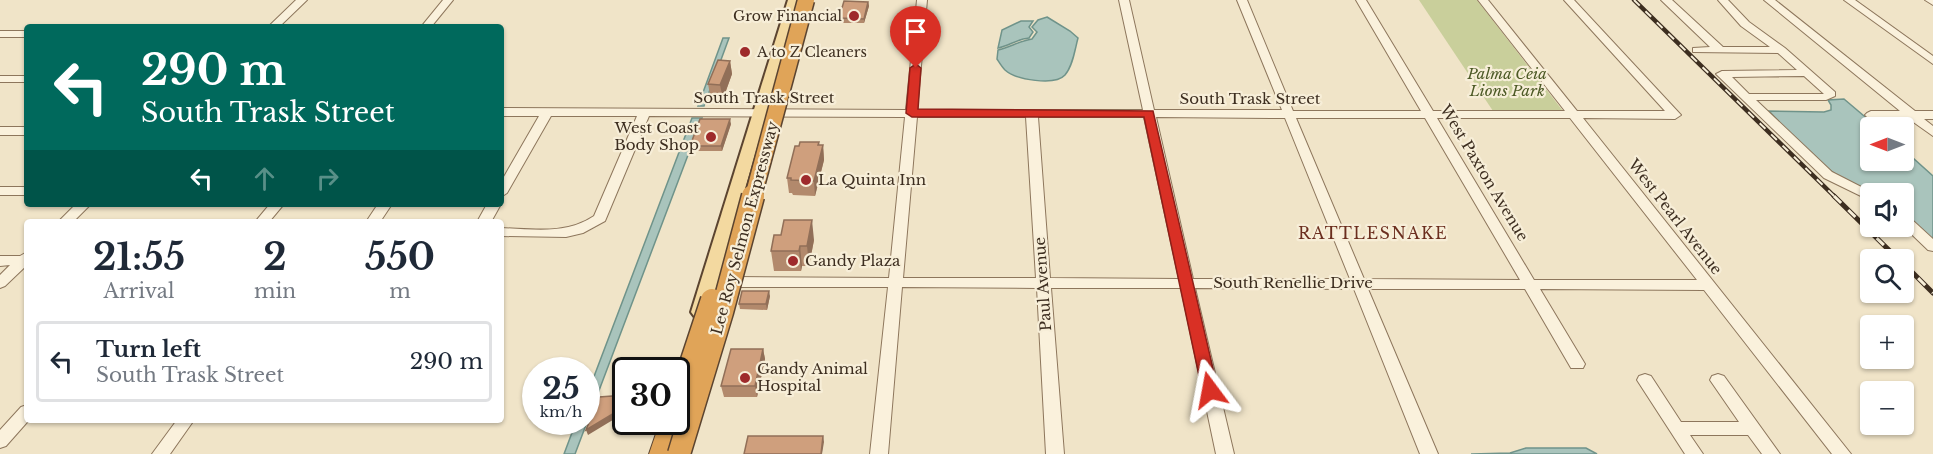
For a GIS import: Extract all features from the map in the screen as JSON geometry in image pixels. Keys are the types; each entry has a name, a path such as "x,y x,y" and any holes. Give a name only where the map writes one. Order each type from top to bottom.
{"highway":[{"name":"Lee Roy Selmon Expressway","path":"690,367 712,301 796,0"},
{"name":"Lee Roy Selmon Expressway","path":"680,454 722,312 805,0"},
{"path":"662,454 668,435"}],"main road":[{"path":"686,357 775,61 796,0"},
{"path":"801,37 798,22 805,0"},
{"path":"680,454 735,282 811,0"},
{"path":"775,61 778,65 767,103 770,110 781,113"},
{"path":"760,113 771,119 771,127 757,177 760,188"},
{"path":"735,282 723,273 720,265 738,204 736,195"},
{"path":"709,282 716,285 725,312"},
{"path":"654,454 661,435"}],"street":[{"path":"276,24 302,0"},
{"path":"428,24 448,0"},
{"path":"879,454 922,0"},
{"path":"1124,0 1225,454"},
{"path":"1242,0 1429,454"},
{"name":"West Paxton Avenue","path":"1361,0 1577,364"},
{"name":"West Pearl Avenue","path":"1483,0 1842,454"},
{"name":"South Trask Street","path":"504,112 1675,115 1569,0"},
{"path":"1666,0 1720,50"},
{"path":"1723,0 1745,24 1781,50 1831,94 1826,97 1749,97"},
{"path":"1769,0 1933,132"},
{"path":"1849,0 1933,62"},
{"path":"0,34 24,34"},
{"path":"1697,50 1781,50"},
{"path":"1805,73 1722,74 1749,97 1828,175 1860,190"},
{"path":"0,79 24,79"},
{"path":"504,188 548,112"},
{"path":"504,232 574,232 589,228 600,218 645,112"},
{"name":"Paul Avenue","path":"1032,113 1055,454"},
{"path":"1871,115 1933,115"},
{"path":"0,131 24,131"},
{"path":"0,191 24,191"},
{"path":"68,219 81,207"},
{"path":"264,219 274,207"},
{"path":"1914,229 1933,247"},
{"path":"0,261 24,260"},
{"path":"0,283 24,262"},
{"name":"South Renellie Drive","path":"735,282 1708,285"},
{"path":"1644,380 1694,454"},
{"path":"1718,380 1771,454"},
{"path":"0,441 24,414"},
{"path":"161,454 184,423"},
{"path":"1677,428 1753,429"}],"green space":[{"name":"Palma Ceia Lions Park","path":"1419,0 1477,0 1563,111 1493,111"}],"water":[{"path":"1047,17 1078,38 1068,71 1060,78 1045,81 1010,74 997,59 998,50 1032,39 1037,32 1032,27 1038,20"},
{"path":"1021,21 1033,21 1029,27 1033,32 1029,38 998,48 1002,30"},
{"path":"723,38 729,38 704,106 698,106"},
{"path":"1844,99 1865,117 1860,117 1860,171 1914,171 1914,159 1933,176 1933,241 1914,224 1914,183 1860,183 1860,188 1817,160 1769,111 1824,112 1831,110 1828,100"},
{"path":"692,118 702,118 600,388 600,361"},
{"path":"571,435 582,435 575,454 564,454"},
{"path":"1526,448 1586,448 1597,454 1471,454 1510,453"}],"building":[{"path":"844,1 868,2 864,19 839,18"},
{"path":"718,60 730,61 720,85 708,84"},
{"name":"West Coast Body Shop","path":"700,119 730,119 721,146 690,146"},
{"path":"800,142 819,142 818,145 823,145 814,181 787,178 795,146 799,146"},
{"path":"784,220 812,220 807,246 800,246 799,251 771,251 774,235 781,235"},
{"path":"742,291 769,291 766,304 739,304"},
{"name":"Gandy Animal Hospital","path":"731,349 763,349 755,386 721,386"},
{"path":"612,396 612,414 600,422 600,397"},
{"path":"748,436 823,436 821,454 744,454"}],"railway":[{"path":"1634,0 1835,197"},
{"path":"1834,196 1888,249"},
{"path":"1914,274 1933,293"}],"place":[{"name":"Grow Financial","path":"854,16"},
{"name":"A to Z Cleaners","path":"745,52"},
{"name":"West Coast Body Shop","path":"711,137"},
{"name":"La Quinta Inn","path":"806,180"},
{"name":"Gandy Plaza","path":"793,261"},
{"name":"Gandy Animal Hospital","path":"745,378"}],"district":[{"name":"RATTLESNAKE","path":"1373,233"}],"route":[{"path":"916,68 912,113 1149,114 1210,390"}]}
